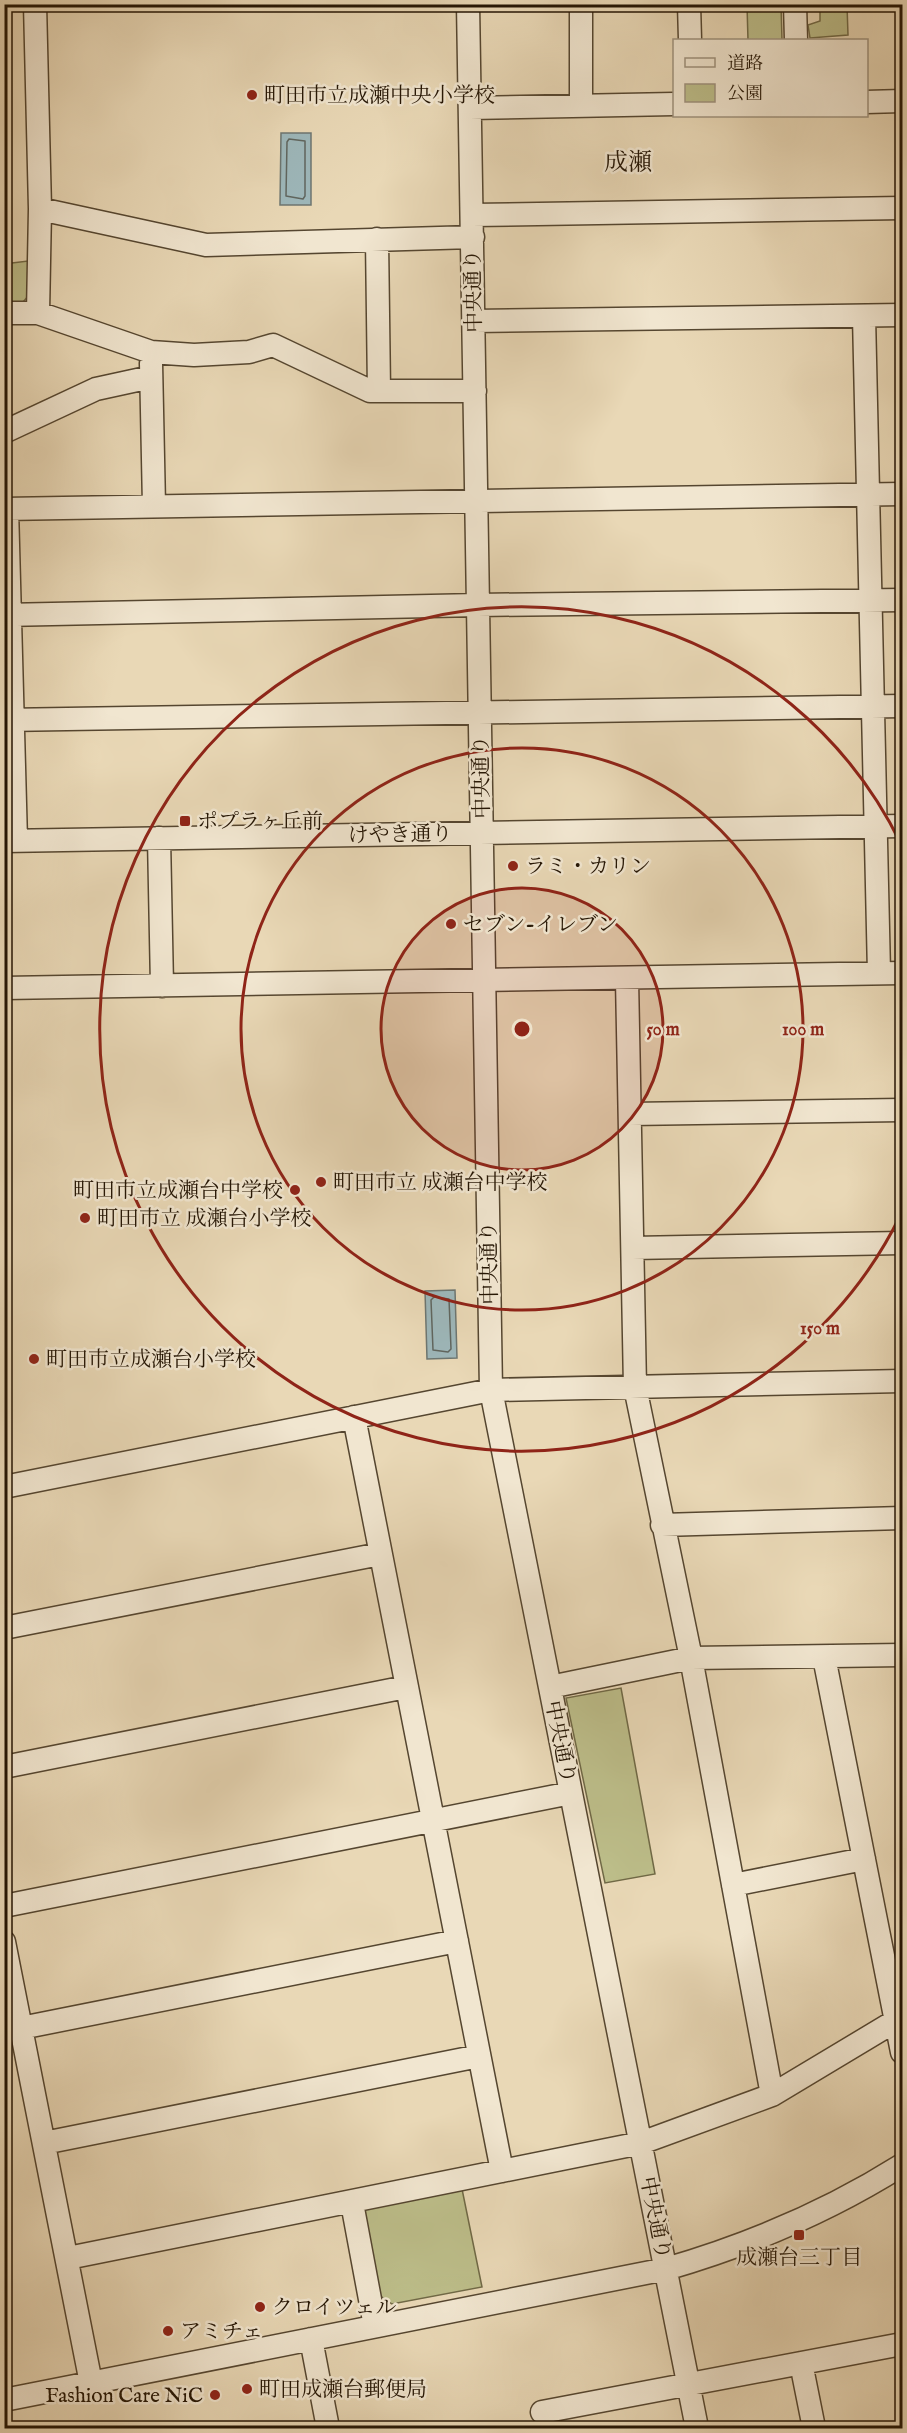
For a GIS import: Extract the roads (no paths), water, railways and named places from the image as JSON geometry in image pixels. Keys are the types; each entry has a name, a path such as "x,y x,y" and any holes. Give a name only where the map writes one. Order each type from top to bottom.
{"street":[{"path":"35,4 39,209 38,313"},
{"name":"中央通り","path":"468,4 491,1390 697,2428"},
{"path":"581,4 581,106"},
{"path":"689,4 690,39"},
{"path":"795,4 796,39"},
{"path":"868,102 903,102"},
{"path":"470,108 673,104"},
{"path":"472,215 903,208"},
{"path":"39,209 206,245 472,237"},
{"path":"377,239 380,391"},
{"path":"4,313 38,313 151,352 194,355 249,352 273,345 370,391 475,391"},
{"path":"474,321 903,315"},
{"path":"864,316 871,706 879,973"},
{"path":"151,352 154,506"},
{"path":"4,432 96,389 151,377"},
{"path":"10,841 6,508 903,494"},
{"path":"7,615 478,605 903,600"},
{"path":"8,720 903,706"},
{"name":"けやき通り","path":"10,841 903,826"},
{"path":"159,838 162,986"},
{"path":"4,988 903,973"},
{"path":"627,979 635,1387 691,1658 772,2095"},
{"path":"630,1114 903,1110"},
{"path":"633,1248 903,1243"},
{"path":"4,1487 491,1390 903,1381"},
{"path":"354,1417 502,2171"},
{"path":"662,1525 903,1518"},
{"path":"4,1628 380,1554"},
{"path":"550,1687 691,1658 903,1655"},
{"path":"824,1657 864,1859 899,2019 903,2052"},
{"path":"4,1767 406,1687"},
{"path":"4,1906 571,1793"},
{"path":"733,1885 864,1859"},
{"path":"21,2028 457,1941"},
{"path":"4,1942 91,2383"},
{"path":"68,2258 351,2203 640,2143 772,2095 899,2019"},
{"path":"44,2142 479,2056"},
{"path":"4,2400 666,2269 798,2221 848,2197 903,2165"},
{"path":"351,2203 375,2326"},
{"path":"311,2339 328,2428"},
{"path":"543,2412 903,2344"},
{"path":"801,2363 814,2428"}],"water":[{"path":"281,133 311,133 311,205 280,205"},
{"path":"455,1290 457,1358 427,1359 425,1291"}],"place":[{"name":"町田市立成瀬中央小学校","path":"252,95"},
{"name":"ポプラヶ丘前","path":"185,821"},
{"name":"ラミ・カリン","path":"513,866"},
{"name":"セブン-イレブン","path":"451,924"},
{"name":"町田市立 成瀬台中学校","path":"321,1182"},
{"name":"町田市立成瀬台中学校","path":"295,1190"},
{"name":"町田市立 成瀬台小学校","path":"85,1218"},
{"name":"町田市立成瀬台小学校","path":"34,1359"},
{"name":"成瀬台三丁目","path":"799,2235"},
{"name":"クロイツェル","path":"260,2307"},
{"name":"アミチェ","path":"168,2331"},
{"name":"町田成瀬台郵便局","path":"247,2389"},
{"name":"Fashion Care NiC","path":"215,2395"}],"district":[{"name":"成瀬","path":"628,162"}]}
